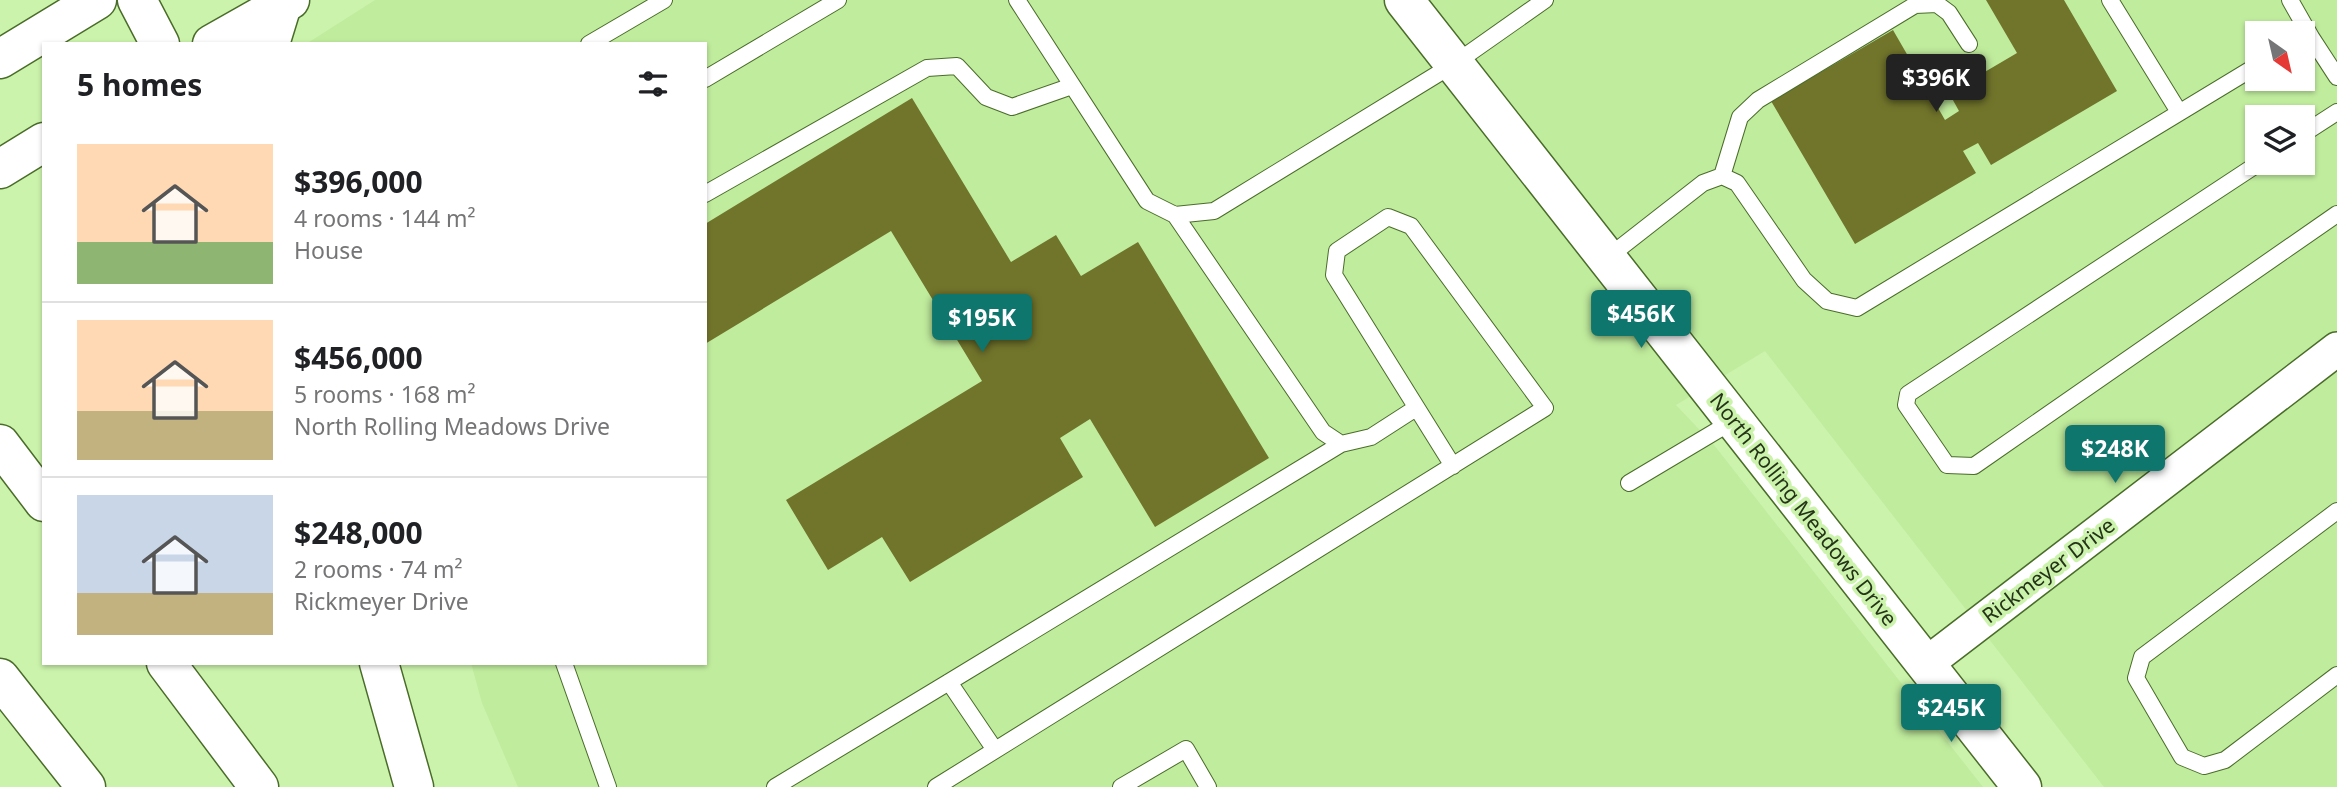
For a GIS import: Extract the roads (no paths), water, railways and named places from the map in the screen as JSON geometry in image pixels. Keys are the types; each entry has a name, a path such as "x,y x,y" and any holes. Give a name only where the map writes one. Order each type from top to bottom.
{"main road":[{"path":"0,59 97,0"},
{"path":"137,0 159,42"},
{"name":"North Rolling Meadows Drive","path":"1404,0 2022,787"},
{"path":"216,42 286,2"},
{"path":"271,42 286,2"},
{"path":"0,169 42,143"},
{"path":"0,444 42,499"},
{"path":"168,665 259,787"},
{"path":"380,665 414,787"},
{"path":"0,678 86,787"}],"street":[{"name":"Rickmeyer Drive","path":"1926,664 2337,349"}],"lane":[{"path":"592,42 664,0"},
{"path":"707,78 838,0"},
{"path":"1017,0 1147,201 1175,215 1323,432 1341,444"},
{"path":"1175,215 1214,211 1454,64 1545,0"},
{"path":"2110,0 2179,112"},
{"path":"2290,0 2299,21"},
{"path":"1722,176 1740,117 1758,100 1915,5 1937,4 1949,13 1969,44"},
{"path":"2315,49 2337,77"},
{"path":"707,193 927,68 957,66 986,97 1012,107 1072,86"},
{"path":"1607,258 1703,183 1722,176 1737,183 1804,280 1827,301 1857,308 2245,73"},
{"path":"2315,126 2337,112"},
{"path":"2245,172 1908,394 1906,405 1947,465 1974,466 2337,215"},
{"path":"936,787 995,750 1452,466 1545,408 1411,226 1388,217 1337,251 1334,275 1452,466"},
{"path":"775,787 1341,444 1371,437 1416,408"},
{"path":"1629,483 1733,421"},
{"path":"2337,510 2142,657 2136,678 2182,757 2204,766 2225,760 2337,675"},
{"path":"565,665 608,787"},
{"path":"949,682 995,750"},
{"path":"1121,787 1186,749 1208,787"}]}
